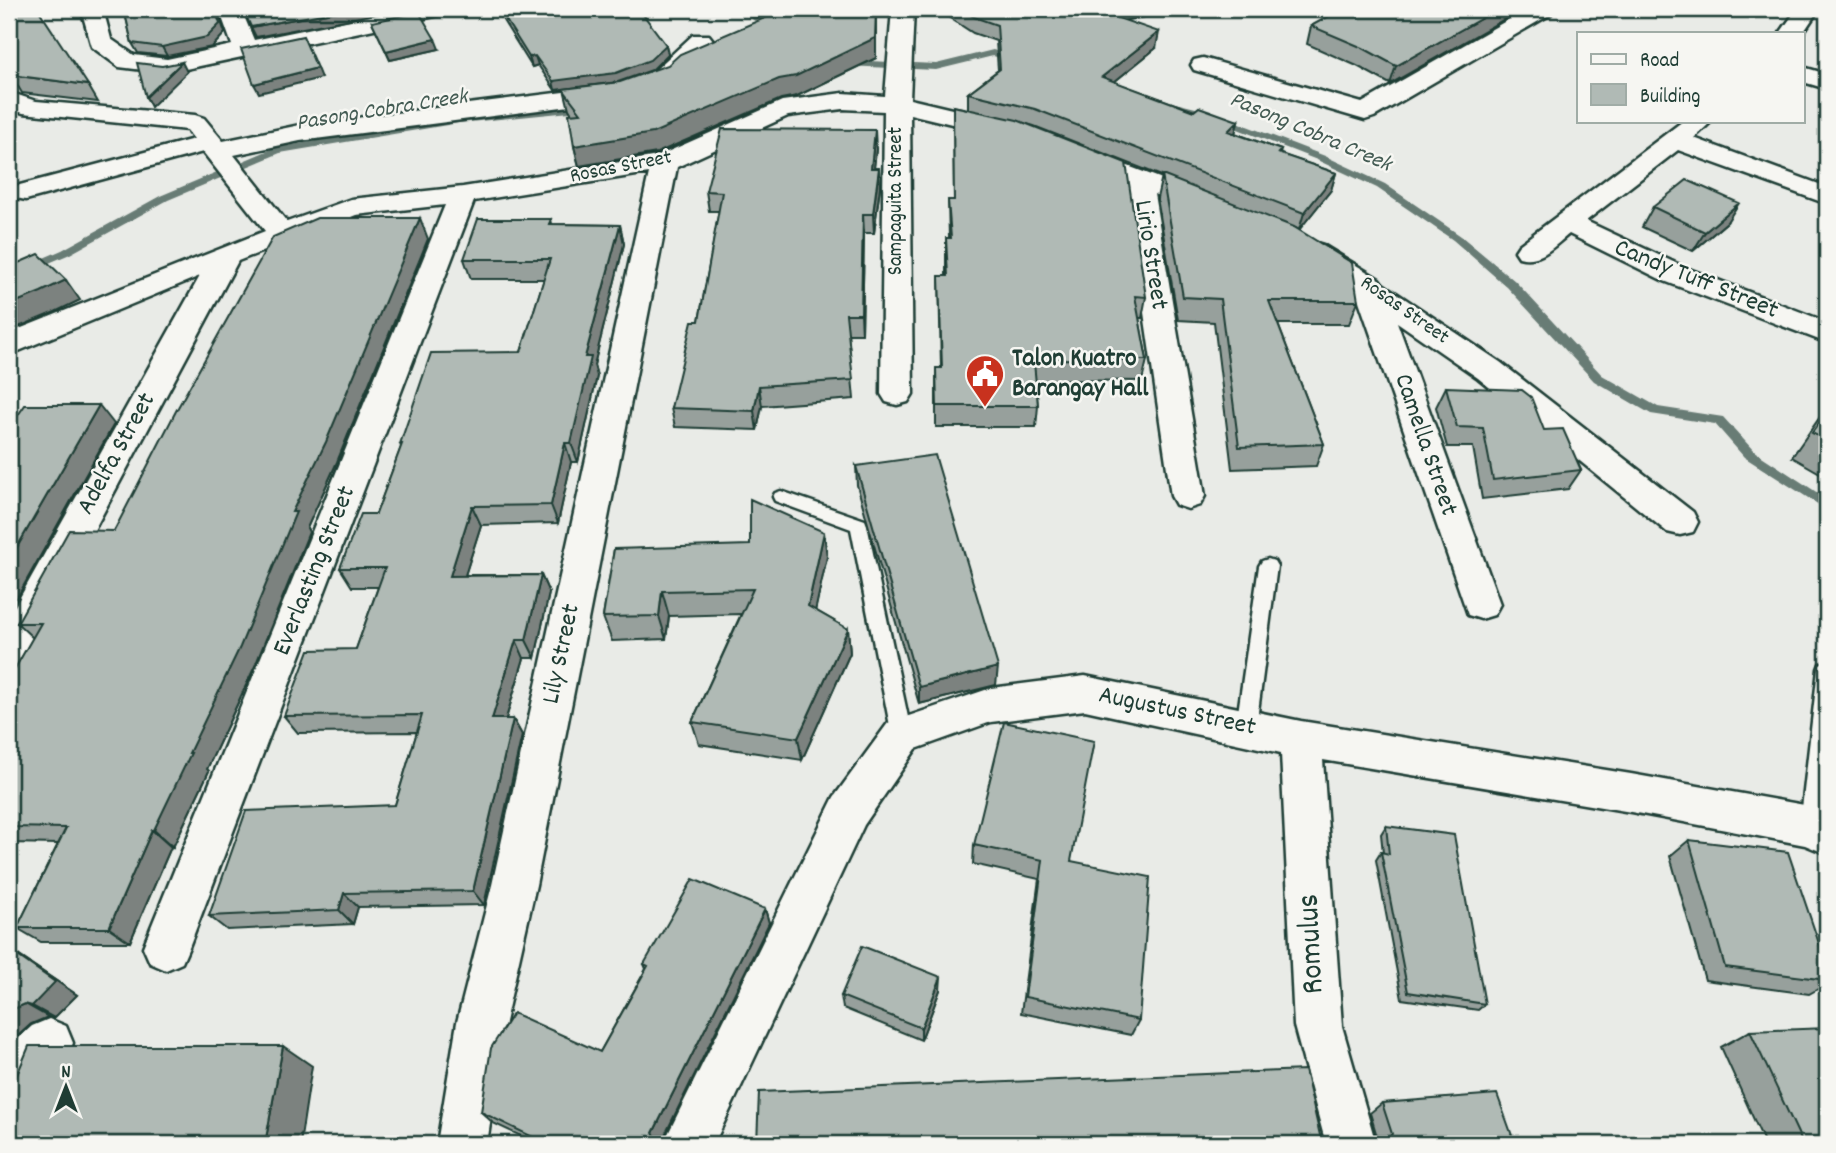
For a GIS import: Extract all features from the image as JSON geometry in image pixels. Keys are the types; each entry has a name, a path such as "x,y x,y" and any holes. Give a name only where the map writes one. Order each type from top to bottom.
{"street":[{"path":"92,9 100,42 128,62 167,66 435,9"},
{"path":"230,9 246,51"},
{"name":"Sampaguita Street","path":"897,394 898,79 902,9"},
{"path":"1096,9 1118,13 1146,9"},
{"path":"1203,65 1365,112 1543,9"},
{"path":"1792,32 1808,9"},
{"path":"26,192 300,133 624,92 662,77 701,40"},
{"path":"1804,74 1827,82"},
{"name":"Rosas Street","path":"9,345 351,207 463,195 665,163 782,109 843,102 898,79 1024,133"},
{"path":"9,121 21,104 195,123 282,234"},
{"path":"1528,251 1698,122"},
{"path":"1676,140 1827,196"},
{"path":"1062,148 1236,218"},
{"name":"Lily Street","path":"462,1144 481,1022 514,885 665,163"},
{"name":"Lirio Street","path":"1138,180 1188,496"},
{"name":"Everlasting Street","path":"166,947 463,195"},
{"name":"Candy Tuff Street","path":"1567,223 1664,270 1827,333"},
{"name":"Rosas Street","path":"1286,237 1338,265 1489,370 1680,522"},
{"name":"Adelfa Street","path":"9,652 226,256"},
{"name":"Camella Street","path":"1369,286 1481,604"},
{"name":"Augustus Street","path":"902,736 991,705 1085,693 1301,739 1617,790 1819,830"},
{"path":"688,1144 849,811 902,736"},
{"name":"Romulus","path":"1301,739 1318,1026 1351,1144"},
{"path":"9,1080 49,1043"}],"lane":[{"path":"781,497 859,525 902,736"},
{"path":"1246,727 1268,565"},
{"path":"1819,830 1827,669"}],"building":[{"path":"9,9 38,9 88,85 11,75"},
{"path":"124,9 215,9 220,24 207,37 162,47 132,43"},
{"path":"243,9 349,9 251,27"},
{"path":"499,9 639,9 666,45 650,60 616,73 553,81 535,56 529,57"},
{"path":"786,9 876,9 875,38 796,76 779,79 653,133 574,146 569,114 581,113 563,89 620,82 668,65 680,54"},
{"path":"961,9 1092,9 1159,32 1102,77 1194,111 1199,107 1238,121 1228,131 1281,150 1278,153 1336,173 1304,213 1035,109 968,93 1000,69 997,25"},
{"path":"1342,9 1498,9 1396,66 1363,48 1311,26"},
{"path":"419,12 435,39 386,51 372,22"},
{"path":"303,36 317,68 254,84 241,49"},
{"path":"182,62 146,97 137,63 162,66"},
{"path":"953,106 1017,120 1126,163 1146,297 1135,296 1147,360 1052,359 1053,362 1034,362 1038,406 937,406 936,368 942,368 939,276 948,276 946,238 951,238 948,200 954,200"},
{"path":"722,129 875,130 871,168 879,168 873,214 863,214 861,314 846,314 853,380 759,386 754,411 671,408 692,321 699,321 722,192 706,191"},
{"path":"1162,175 1294,227 1352,263 1358,301 1269,301 1324,444 1239,447 1220,299 1183,297"},
{"path":"1687,180 1739,203 1705,232 1653,207"},
{"path":"317,218 420,218 326,442 292,512 296,512 240,647 152,830 109,928 17,928 66,828 9,827 9,679 41,623 17,623 69,530 114,531 176,411 273,237"},
{"path":"478,219 551,219 549,224 620,225 585,357 591,357 571,443 565,443 551,505 472,506 450,576 541,575 526,640 516,640 492,719 513,719 473,891 344,893 339,910 209,916 246,811 395,805 422,715 284,716 309,650 356,649 385,568 340,568 361,514 376,514 431,353 521,352 550,259 464,259"},
{"path":"39,254 66,280 9,305 9,267"},
{"path":"1446,387 1522,390 1531,397 1544,430 1563,429 1581,470 1493,480 1483,428 1457,427"},
{"path":"25,405 99,405 9,561 9,418 16,418"},
{"path":"1827,412 1827,441 1812,433"},
{"path":"935,455 998,667 919,687 856,466"},
{"path":"750,499 824,532 808,606 848,629 798,738 692,722 753,589 662,591 659,616 603,617 614,549 750,545"},
{"path":"1004,722 1094,741 1071,861 1150,877 1139,1020 1025,997 1043,860 974,845"},
{"path":"1386,826 1454,835 1485,1004 1408,992 1381,852 1389,854"},
{"path":"1689,840 1788,852 1827,967 1827,980 1725,967"},
{"path":"693,879 765,909 653,1133 656,1137 671,1137 667,1144 547,1144 481,1112 491,1048 513,1013 600,1052 648,966 644,964"},
{"path":"862,946 941,977 921,1028 841,996"},
{"path":"9,950 55,982 32,1006 25,1004 9,1011"},
{"path":"1827,1028 1827,1144 1803,1144 1750,1031"},
{"path":"29,1046 283,1046 265,1144 9,1144 9,1094"},
{"path":"1305,1070 1322,1144 757,1144 759,1092"},
{"path":"1497,1094 1515,1144 1385,1144 1382,1137 1392,1134 1382,1103"}],"waterway":[{"name":"Pasong Cobra Creek","path":"749,9 755,17 774,30"},
{"name":"Pasong Cobra Creek","path":"846,63 936,67 993,53 1015,59"},
{"name":"Pasong Cobra Creek","path":"1175,106 1205,113 1321,158 1381,186 1457,238 1511,284 1598,378 1655,411 1719,420 1749,454 1827,505"},
{"name":"Pasong Cobra Creek","path":"9,277 66,252 164,198 278,150 459,120 587,108"}],"place":[{"name":"Talon Kuatro Barangay Hall","path":"985,408"}]}
